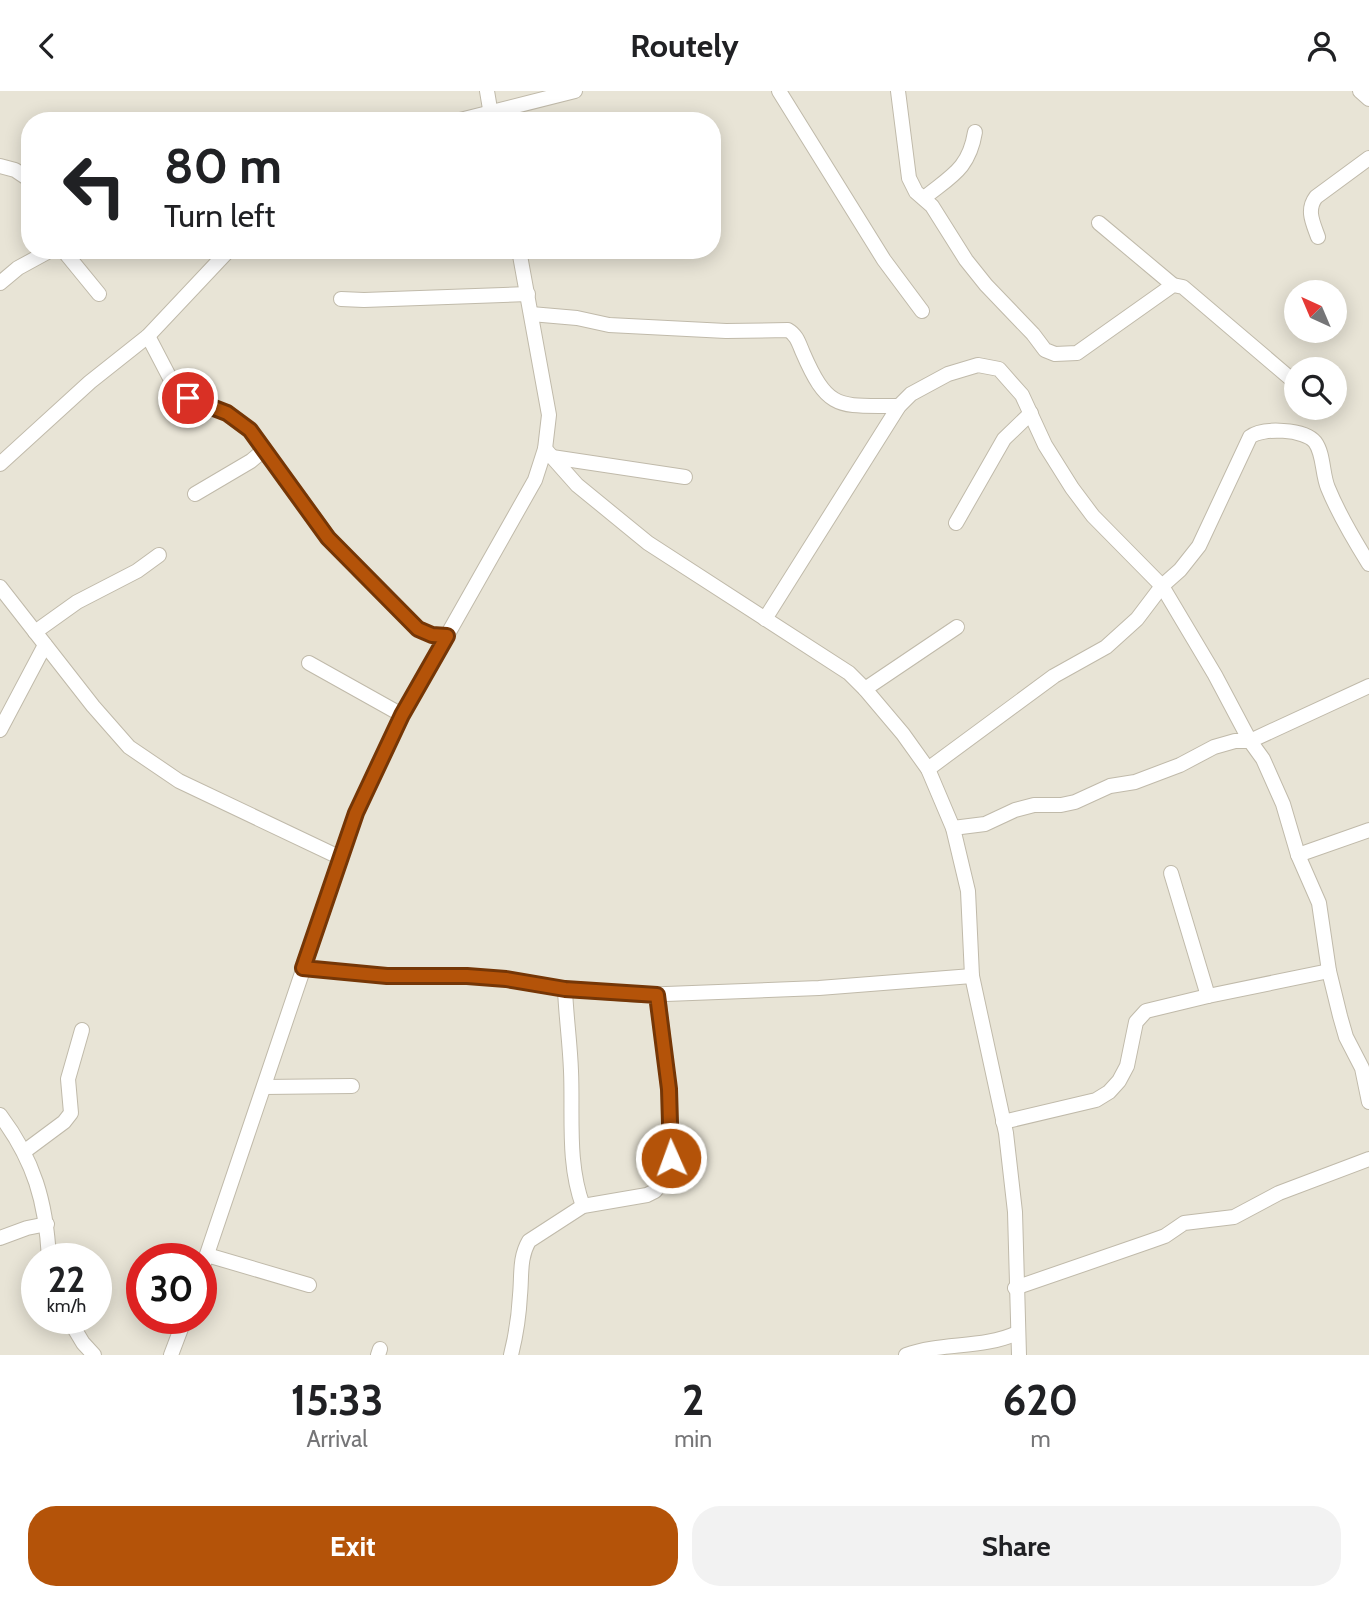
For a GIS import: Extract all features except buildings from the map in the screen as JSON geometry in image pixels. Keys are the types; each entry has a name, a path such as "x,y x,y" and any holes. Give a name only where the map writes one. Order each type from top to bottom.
{"street":[{"path":"487,91 490,112"},
{"path":"507,112 575,91"},
{"path":"779,91 884,260 922,311"},
{"path":"898,91 909,178 916,192 932,206 952,240 986,285 1045,350 1055,354 1077,353 1173,285"},
{"path":"1360,91 1369,99"},
{"path":"924,198 963,166 972,152 975,132"},
{"path":"1318,237 1311,214 1311,203 1369,158"},
{"path":"0,166 21,174"},
{"path":"1099,223 1173,285 1183,287 1284,373"},
{"path":"0,283 34,259"},
{"path":"70,259 99,294"},
{"path":"0,464 90,381 148,336 221,259"},
{"path":"211,1243 356,813 402,715 509,530 548,453 549,415 521,259"},
{"path":"341,299 527,294"},
{"path":"531,314 577,318 609,325 726,331 788,330 797,338 813,377 827,396 838,403 900,406"},
{"path":"148,336 172,382 188,398 227,413 250,430 328,538 418,629 432,635 447,636"},
{"path":"765,619 900,406 911,394 948,374 978,365 999,369 1022,395 1045,446 1093,516 1162,586 1250,741 1263,759 1277,791 1298,855 1319,903 1329,971 1346,1037 1362,1068 1369,1102"},
{"path":"956,523 1004,439 1031,413"},
{"path":"928,769 1054,676 1107,647 1137,619 1162,586 1180,571 1199,546 1250,437 1259,431 1283,431 1306,435 1314,440 1328,489 1369,564"},
{"path":"195,494 251,461 264,450"},
{"path":"548,453 685,477"},
{"path":"548,453 577,485 648,543 838,666 865,688 928,769 953,828 968,891 972,976 1003,1122 1015,1212 1015,1289 1019,1355"},
{"path":"35,632 77,602 137,571 159,555"},
{"path":"0,586 93,706 129,747 179,781 341,858"},
{"path":"865,688 957,627"},
{"path":"0,730 45,645"},
{"path":"309,663 402,715"},
{"path":"953,828 985,824 1015,810 1075,802 1110,786 1135,782 1180,765 1214,747 1235,741 1250,741 1369,686"},
{"path":"1298,855 1369,830"},
{"path":"1171,873 1208,996"},
{"path":"303,968 387,976 467,976 506,979 565,989 657,995 819,988 972,976"},
{"path":"1003,1122 1096,1100 1109,1092 1127,1066 1136,1022 1146,1011 1329,971"},
{"path":"565,989 571,1068 572,1141 583,1206"},
{"path":"512,1355 521,1267 525,1248 536,1235 583,1206 647,1195 655,1191 669,1170 669,1089 657,995"},
{"path":"25,1151 64,1122 71,1113 68,1079 82,1030"},
{"path":"264,1087 352,1087"},
{"path":"0,1115 25,1151 41,1193 48,1243"},
{"path":"1015,1289 1165,1236 1184,1223 1234,1217 1279,1193 1369,1159"},
{"path":"0,1238 47,1224"},
{"path":"217,1258 309,1286"},
{"path":"906,1355 925,1348 993,1341 1017,1333"},
{"path":"78,1334 94,1355"},
{"path":"171,1355 179,1334"}],"shaded area":[{"path":"0,91 1369,91 1369,1355 0,1355"}],"route":[{"path":"188,398 227,413 250,430 328,538 418,629 432,635 447,636 402,715 356,813 303,968 407,977 467,976 506,979 565,989 657,995 669,1089 671,1158"}]}
